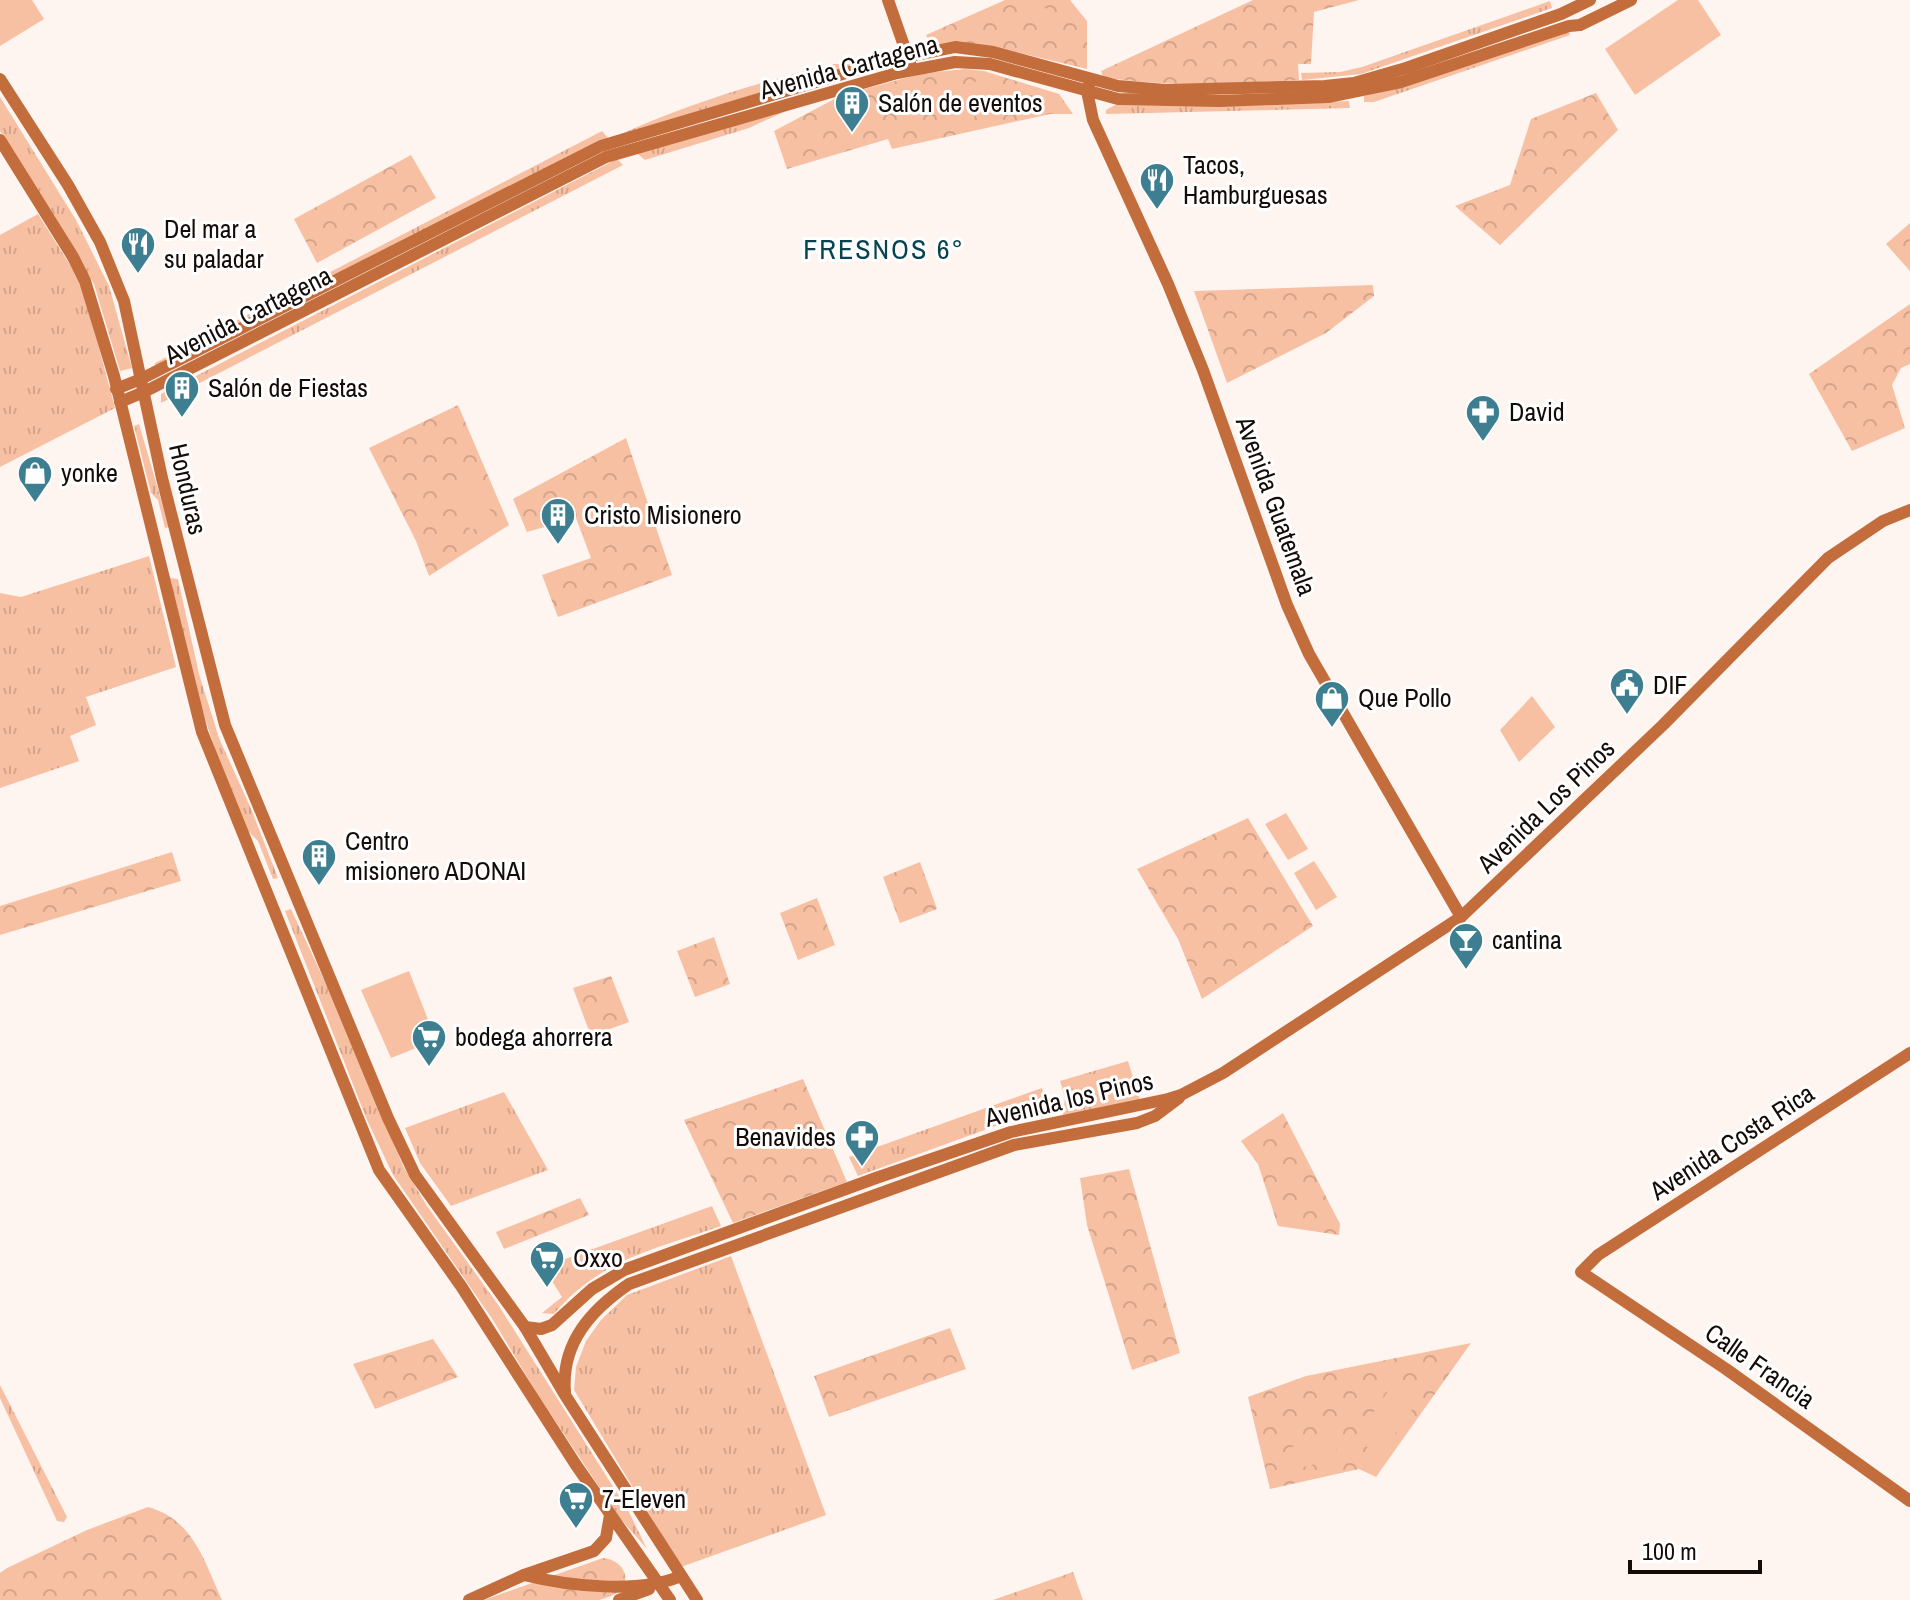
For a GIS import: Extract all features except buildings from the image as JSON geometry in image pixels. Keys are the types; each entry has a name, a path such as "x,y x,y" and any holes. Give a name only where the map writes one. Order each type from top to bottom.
{"street":[{"path":"888,0 912,70"},
{"name":"Avenida Cartagena","path":"118,395 143,386 606,157 912,70 955,62 990,64 1088,85 1165,90 1325,86 1354,83 1561,14 1590,0"},
{"name":"Avenida Cartagena","path":"143,386 601,146 908,56 955,47 974,49 1088,85 1118,99 1165,101 1328,97 1401,82 1580,25 1631,0"},
{"name":"Honduras","path":"0,79 68,185 100,242 124,301 184,569 225,725 384,1109 415,1175 525,1327 565,1395 697,1600"},
{"name":"Avenida Guatemala","path":"1088,85 1093,120 1168,284 1203,370 1287,605 1309,654 1461,917"},
{"name":"Honduras","path":"0,140 85,281 118,395 202,732 296,964"},
{"name":"Avenida Los Pinos","path":"1181,1095 1223,1073 1461,917 1663,725 1828,558 1883,521 1910,510"},
{"path":"152,531 176,534"},
{"path":"163,572 184,569"},
{"path":"297,896 282,898 277,905 293,944 296,964 379,1170 461,1286 610,1515 670,1600"},
{"name":"Avenida Costa Rica","path":"1581,1272 1598,1255 1910,1053"},
{"name":"Avenida los Pinos","path":"525,1327 541,1329 552,1325 592,1289 609,1277 637,1265 1011,1132 1058,1120 1139,1107 1181,1095"},
{"name":"Avenida los Pinos","path":"565,1395 563,1374 571,1350 590,1315 603,1301 629,1284 1014,1145 1137,1123 1171,1106 1181,1095"},
{"name":"Calle Francia","path":"1581,1272 1726,1369 1910,1501"},
{"path":"592,1289 603,1301"},
{"path":"469,1600 524,1575 594,1551 606,1538 610,1515"},
{"path":"524,1575 565,1585 661,1585"},
{"path":"619,1600 681,1576"},
{"path":"565,1585 574,1597"}],"green space":[{"path":"0,0 32,0 44,19 0,46"},
{"path":"1005,0 1070,0 1087,21 1087,69 1008,50 930,43 926,35"},
{"path":"1025,0 1039,0 1058,24 1044,35 1019,4"},
{"path":"1253,0 1359,0 1314,12 1311,64 1298,64 1299,80 1176,84 1103,77 1101,71"},
{"path":"1678,0 1698,0 1721,35 1635,95 1605,49"},
{"path":"1550,1 1552,8 1361,74 1302,80 1301,73 1340,72 1362,67"},
{"path":"1568,30 1570,35 1374,102 1364,102 1364,96 1438,75"},
{"path":"832,64 866,64 619,135 724,95"},
{"path":"965,69 984,71 1059,94 1073,114 1050,114 892,149 888,139 787,169 774,131 842,95 924,73"},
{"path":"985,75 1012,110 994,124 966,88"},
{"path":"959,83 978,114 965,123 944,92"},
{"path":"1596,93 1618,130 1500,245 1455,206 1510,185 1531,119"},
{"path":"0,97 76,220 109,286 132,368 120,371 94,284 0,131"},
{"path":"1349,101 1350,108 1106,114 1106,110 1115,105 1226,106"},
{"path":"801,104 749,128 645,160 634,151"},
{"path":"602,131 609,139 155,370 155,363"},
{"path":"411,155 436,198 317,263 294,219"},
{"path":"617,159 623,165 161,403 161,394"},
{"path":"38,214 82,284 115,408 0,467 0,235"},
{"path":"1910,223 1910,271 1886,244"},
{"path":"1373,285 1374,296 1326,333 1227,383 1194,291"},
{"path":"1910,304 1910,364 1901,368 1892,385 1905,428 1852,451 1809,374"},
{"path":"458,405 509,525 429,576 416,541 369,448"},
{"path":"139,424 169,527 165,528 158,500 151,493 134,426"},
{"path":"626,438 672,575 558,617 542,575 591,558 576,518 527,532 513,499"},
{"path":"474,480 494,518 471,531 451,494"},
{"path":"648,503 656,528 591,552 581,526"},
{"path":"149,556 176,667 86,697 96,725 70,736 79,761 0,788 0,593 21,597"},
{"path":"170,578 178,579 199,674 219,738 278,878 273,879 258,841 248,831 218,758 195,688"},
{"path":"1532,696 1555,727 1519,762 1500,730"},
{"path":"1286,813 1308,849 1288,860 1265,824"},
{"path":"1248,818 1313,926 1202,999 1178,939 1137,869"},
{"path":"172,852 181,881 0,935 0,906"},
{"path":"1314,861 1337,897 1316,910 1294,873"},
{"path":"920,862 937,909 900,923 883,877"},
{"path":"817,898 835,945 798,960 780,913"},
{"path":"291,909 360,1057 403,1166 427,1206 499,1306 629,1512 647,1549 619,1517 538,1395 493,1320 393,1175 367,1120 285,911"},
{"path":"714,937 730,984 695,997 677,951"},
{"path":"409,971 436,1040 391,1058 361,990"},
{"path":"611,976 629,1022 591,1036 573,988"},
{"path":"1128,1061 1141,1103 1063,1115 1065,1098 1060,1081"},
{"path":"803,1079 847,1182 733,1223 684,1120"},
{"path":"1042,1088 1049,1116 1004,1123 858,1176 849,1157"},
{"path":"504,1092 548,1170 451,1206 420,1163 405,1128"},
{"path":"1283,1113 1340,1224 1339,1235 1278,1226 1258,1164 1241,1141"},
{"path":"1129,1169 1180,1353 1132,1370 1087,1225 1080,1178"},
{"path":"580,1198 589,1215 504,1249 496,1232"},
{"path":"712,1206 721,1226 630,1258 590,1280 554,1314 542,1313 562,1297 543,1267"},
{"path":"731,1256 826,1515 681,1567 574,1390 576,1367 586,1341 601,1320 627,1295"},
{"path":"950,1328 966,1369 829,1417 814,1376"},
{"path":"433,1339 458,1377 375,1409 353,1364"},
{"path":"1471,1343 1376,1477 1359,1469 1270,1489 1248,1397 1306,1376"},
{"path":"1393,1384 1418,1401 1380,1456 1355,1439"},
{"path":"0,1385 67,1517 64,1522 57,1521 0,1398"},
{"path":"1334,1437 1338,1458 1296,1469 1292,1447"},
{"path":"148,1507 164,1513 187,1532 203,1557 222,1600 0,1600 0,1573 7,1568 87,1530"},
{"path":"603,1558 619,1565 625,1575 623,1586 607,1598 484,1600"},
{"path":"1073,1572 1083,1600 993,1600"}],"place":[{"name":"Salón de eventos","path":"852,134"},
{"name":"Tacos, Hamburguesas","path":"1157,211"},
{"name":"Del mar a su paladar","path":"138,275"},
{"name":"Salón de Fiestas","path":"182,419"},
{"name":"David","path":"1483,443"},
{"name":"yonke","path":"35,504"},
{"name":"Cristo Misionero","path":"558,546"},
{"name":"DIF","path":"1627,716"},
{"name":"Que Pollo","path":"1332,729"},
{"name":"Centro misionero ADONAI","path":"319,887"},
{"name":"cantina","path":"1466,971"},
{"name":"bodega ahorrera","path":"429,1068"},
{"name":"Benavides","path":"862,1168"},
{"name":"Oxxo","path":"547,1289"},
{"name":"7-Eleven","path":"576,1530"}],"district":[{"name":"FRESNOS 6°","path":"884,249"}]}
